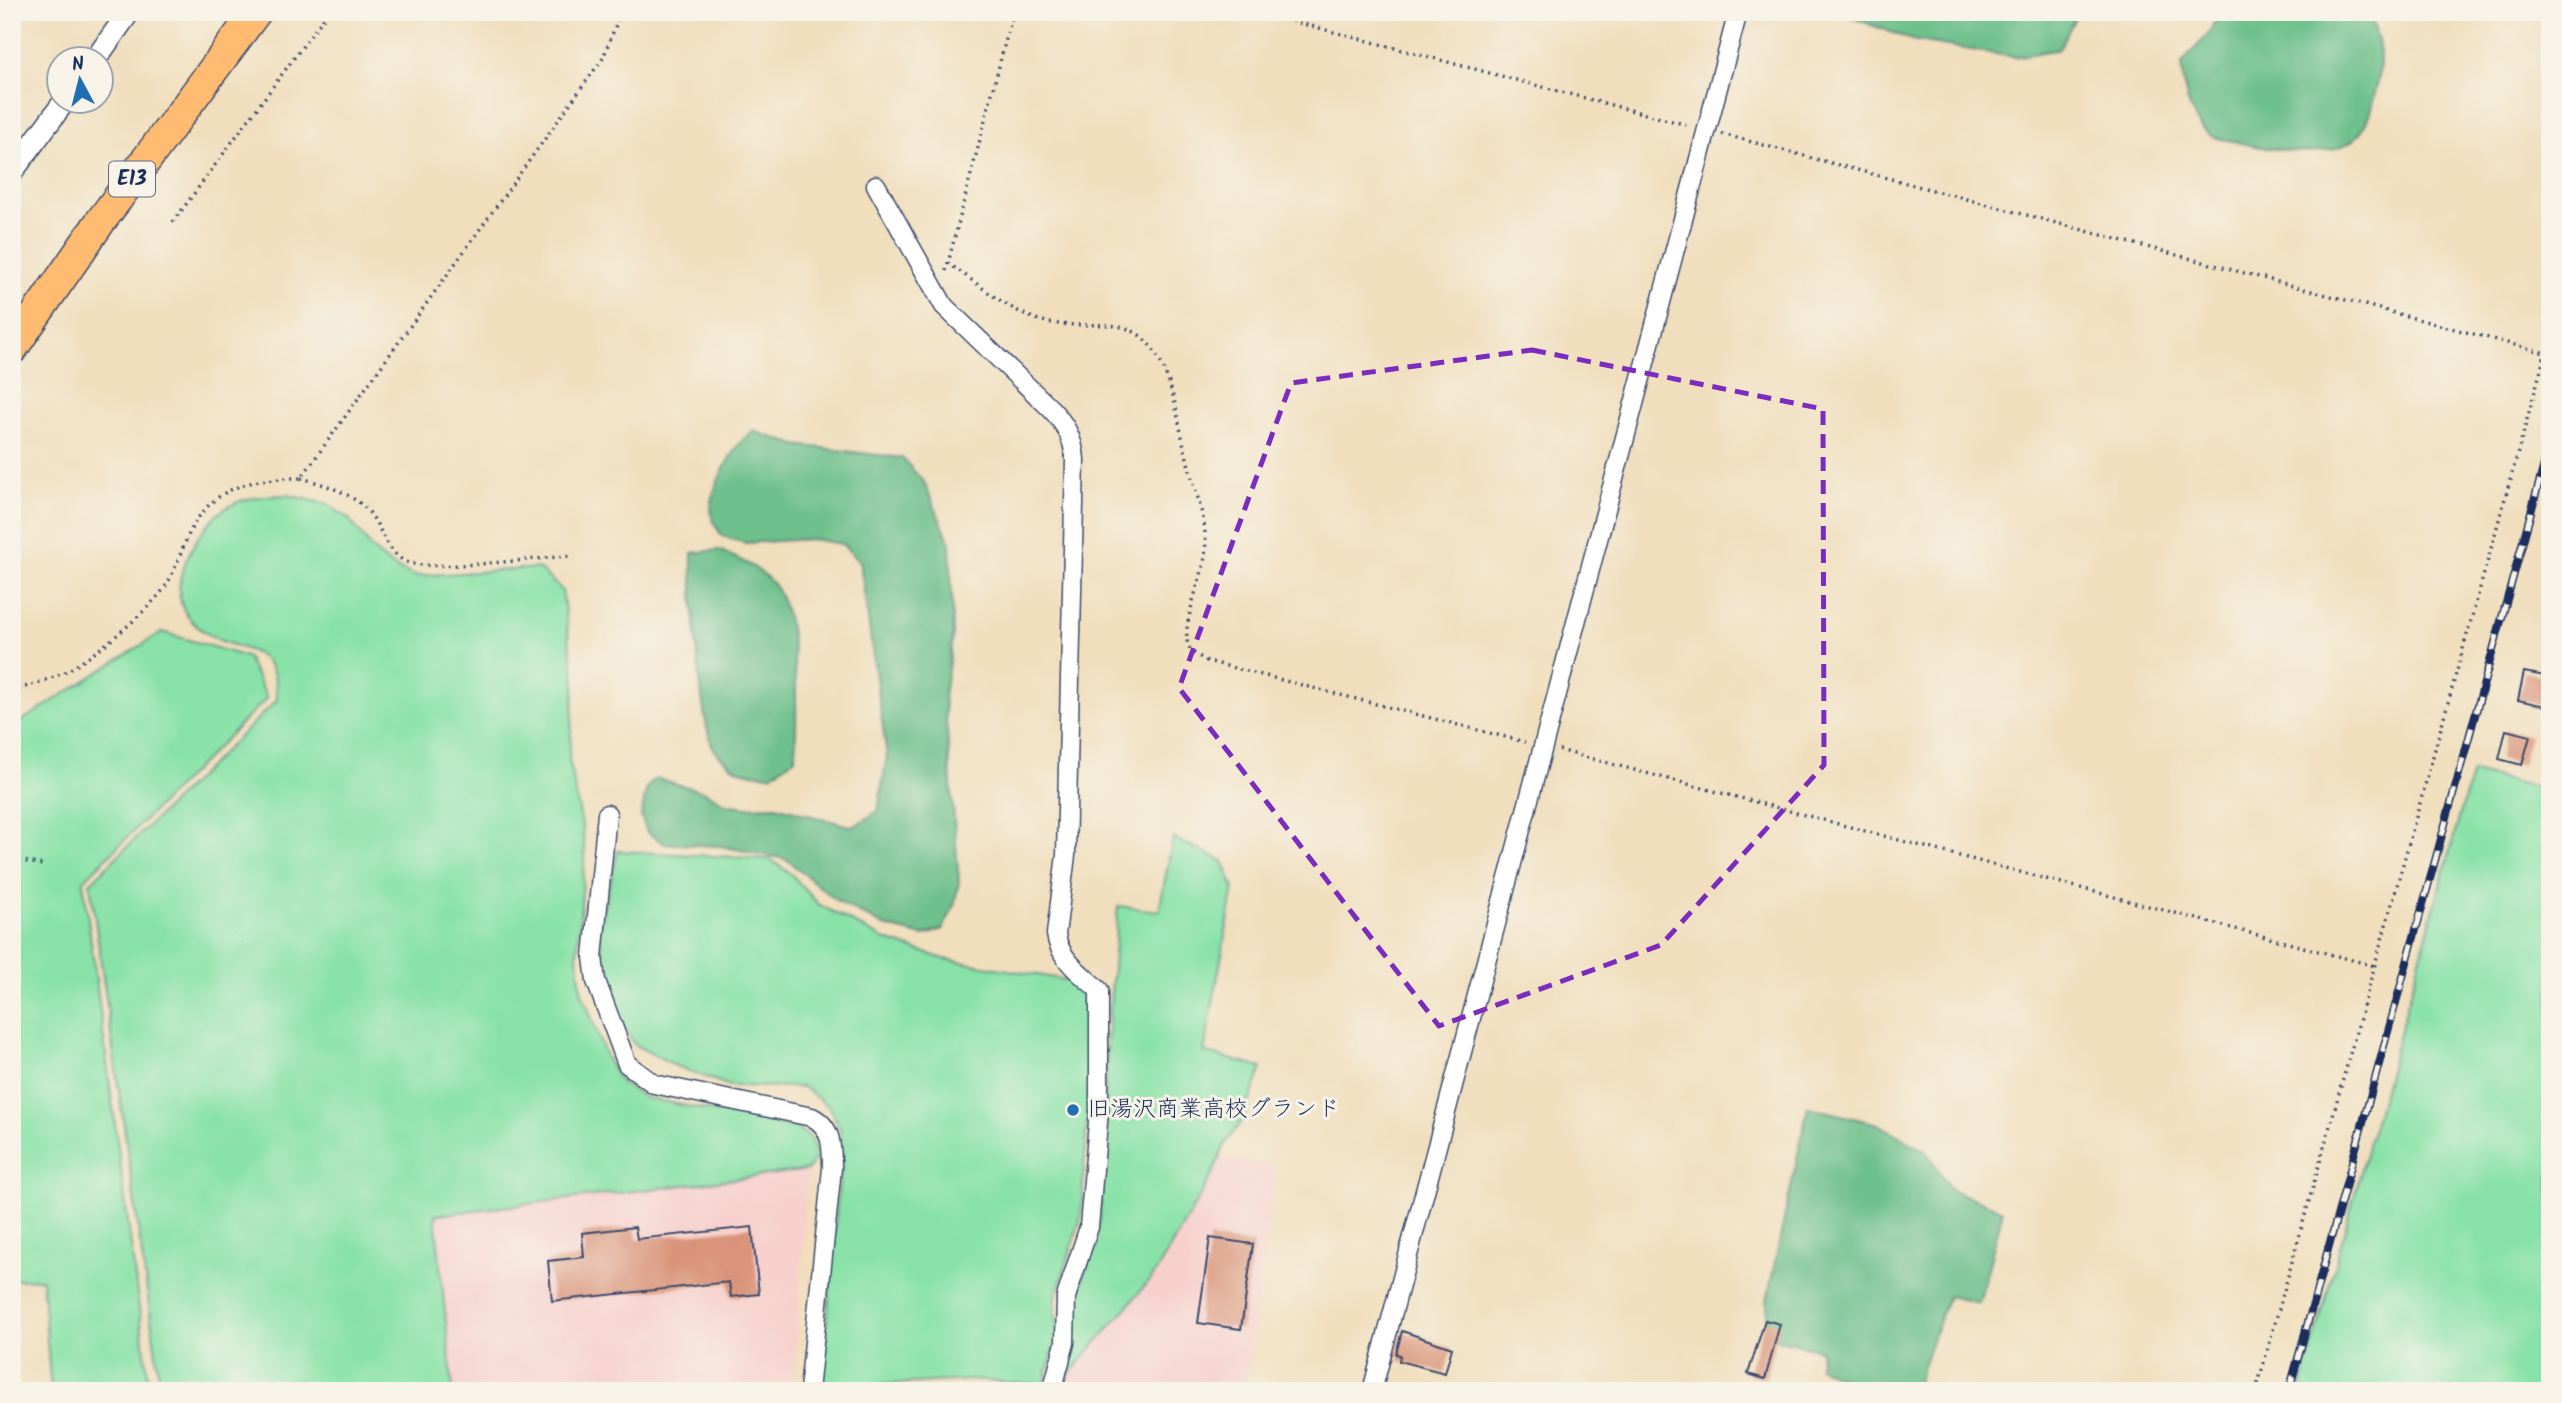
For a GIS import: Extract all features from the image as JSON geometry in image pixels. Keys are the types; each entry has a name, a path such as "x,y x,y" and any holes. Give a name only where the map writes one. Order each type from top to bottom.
{"highway":[{"name":"E13","path":"12,349 100,222 256,12"}],"street":[{"path":"105,46 129,12"},
{"path":"1372,1391 1738,12"},
{"path":"12,172 54,116"},
{"path":"876,185 939,299 1065,424 1073,441 1075,459 1066,855 1056,934 1057,946 1064,957 1099,990 1099,1111 1089,1227 1066,1297 1065,1342 1052,1391"},
{"path":"607,814 593,957 596,981 627,1064 654,1084 811,1117 823,1122 828,1133 832,1168 809,1391"}],"path":[{"path":"173,222 328,12"},
{"path":"301,478 603,58 621,12"},
{"path":"939,299 1013,12"},
{"path":"1258,12 2545,353"},
{"path":"948,263 1030,317 1050,322 1117,326 1136,331 1151,344 1169,382 1205,527 1205,556 1188,626 1188,647 1207,661 1543,746 2375,966"},
{"path":"2256,1391 2550,337"},
{"path":"12,692 48,680 85,661 158,596 172,576 202,511 225,491 272,478 301,478 358,501 369,512 393,551 406,562 430,565 569,556"},
{"path":"12,859 43,865"}],"highlighted area":[{"path":"1532,350 1823,409 1824,765 1661,945 1439,1026 1179,688 1291,383"}],"shaded area":[{"path":"1219,1158 1275,1166 1244,1391 1117,1391 1062,1386 1155,1274"},
{"path":"808,1170 794,1380 710,1391 453,1391 435,1215"}],"green space":[{"path":"1837,12 2078,12 2059,49 2014,57 1912,40"},
{"path":"2219,12 2367,12 2378,40 2380,69 2370,112 2359,134 2349,143 2335,148 2300,152 2265,148 2210,135 2196,121 2188,102 2182,63 2210,32"},
{"path":"753,431 796,445 902,458 924,482 950,543 953,635 944,696 959,882 954,906 943,929 924,936 884,926 837,901 786,859 720,846 663,843 647,832 641,816 647,787 656,778 705,792 726,804 745,807 776,806 853,827 878,811 887,756 860,562 842,544 811,539 745,543 722,536 713,519 713,495 723,470 737,447"},
{"path":"288,495 327,504 349,519 373,550 394,567 415,576 538,568 562,590 575,682 569,759 585,854 577,955 581,990 607,1059 620,1082 646,1098 795,1127 811,1138 816,1157 808,1170 435,1215 453,1391 161,1391 90,883 277,700 274,677 267,661 253,652 222,641 192,622 180,598 180,584 189,554 207,525 217,515 247,499"},
{"path":"719,550 748,564 773,584 782,600 788,620 795,668 795,758 771,775 747,772 734,767 715,750 710,738 701,687 692,553"},
{"path":"162,632 247,657 267,698 83,881 150,1391 51,1391 42,1279 12,1280 12,727"},
{"path":"2472,772 2550,790 2550,1391 2300,1391"},
{"path":"1173,838 1223,861 1234,888 1204,1052 1262,1068 1242,1121 1226,1142 1213,1173 1155,1274 1067,1377 1080,1290 1100,1219 1107,1042 1118,906 1159,911"},
{"path":"618,851 770,859 793,876 818,904 883,939 944,959 1078,982 1085,998 1090,1072 1081,1217 1055,1300 1058,1333 1044,1384 969,1380 821,1388 841,1160 840,1128 829,1107 803,1087 730,1086 676,1066 635,1045 610,1005 599,928"},
{"path":"1808,1107 1878,1124 1927,1152 1951,1190 2003,1210 1979,1303 1948,1296 1914,1391 1859,1387 1819,1367 1821,1350 1768,1337 1767,1300"}],"building":[{"path":"2524,672 2550,677 2545,706 2518,700"},
{"path":"2506,730 2530,736 2522,765 2499,759"},
{"path":"635,1227 637,1239 752,1227 759,1294 731,1297 729,1282 552,1301 548,1261 584,1257 582,1233"},
{"path":"1210,1238 1253,1244 1241,1329 1198,1323"},
{"path":"1765,1320 1780,1324 1765,1379 1748,1374"},
{"path":"1402,1331 1452,1348 1445,1373 1399,1361 1400,1355 1396,1354"}],"railway":[{"path":"2289,1391 2550,443"}],"place":[{"name":"旧湯沢商業高校グランド","path":"1073,1110"}]}
